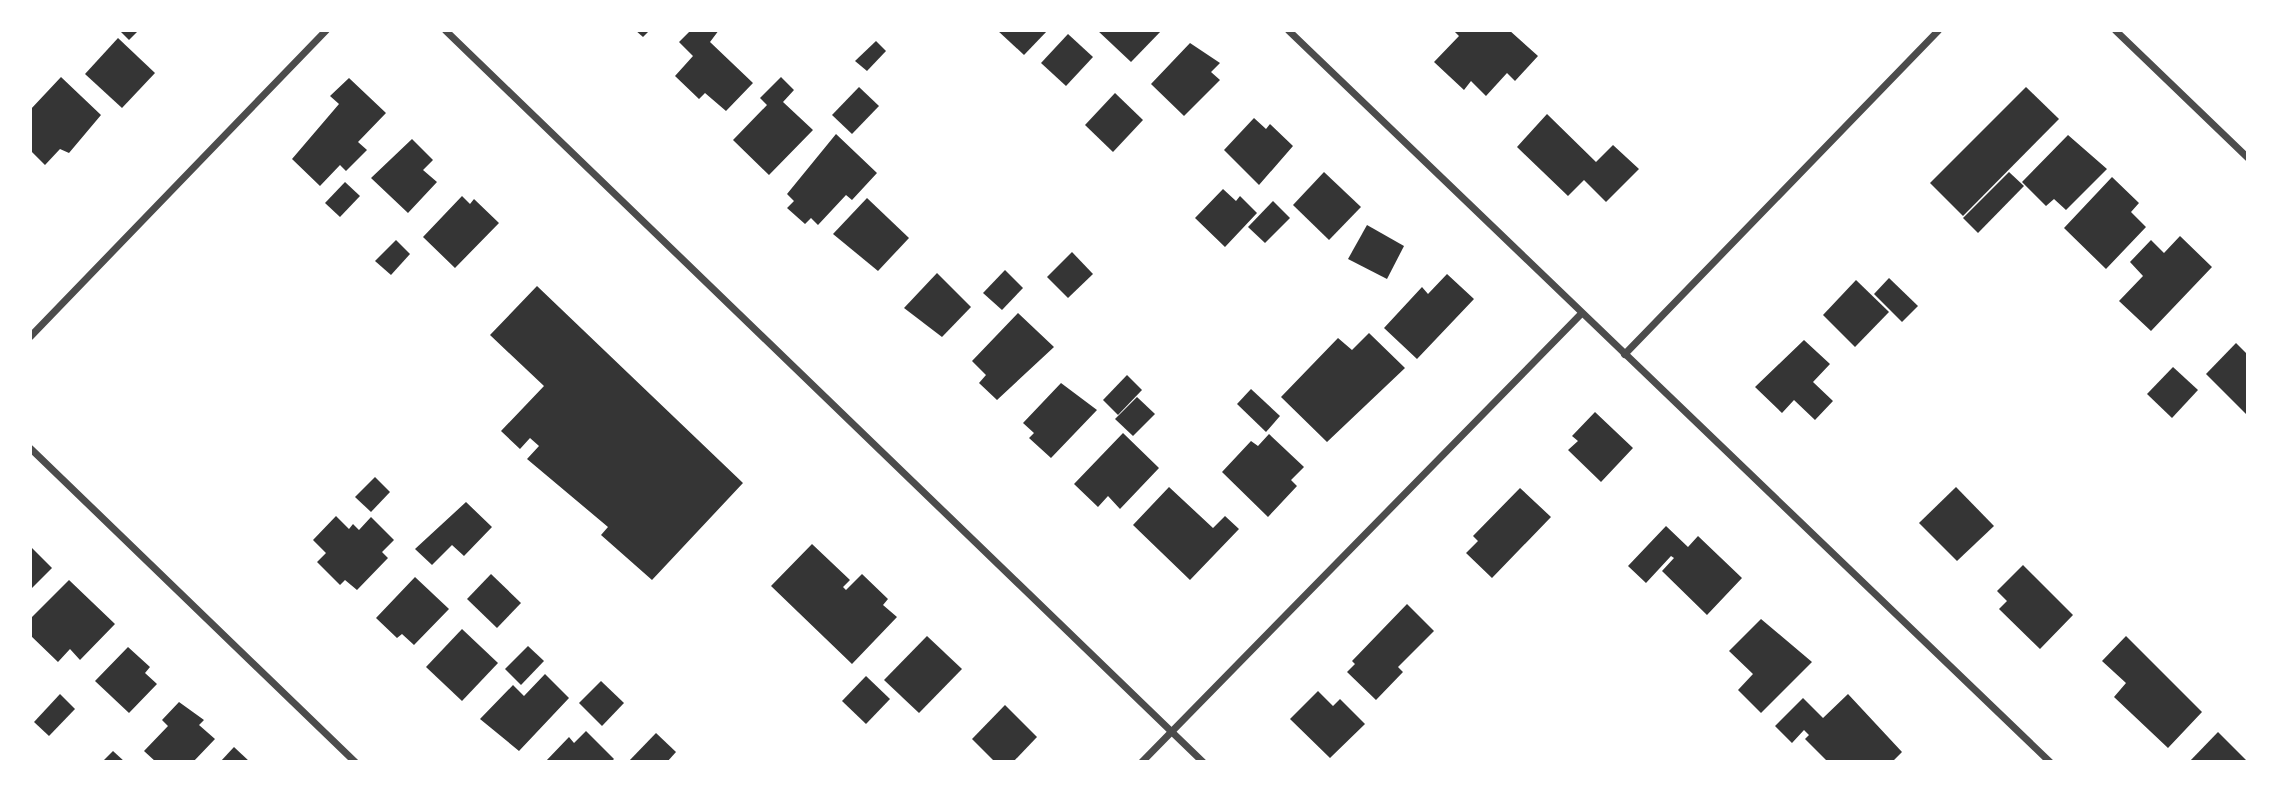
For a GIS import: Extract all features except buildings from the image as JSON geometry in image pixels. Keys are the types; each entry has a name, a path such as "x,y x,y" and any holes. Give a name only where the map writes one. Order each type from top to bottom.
{"street":[{"path":"30,336 326,30"},
{"path":"445,30 1203,762"},
{"path":"1288,30 2050,762"},
{"path":"1624,355 1938,30"},
{"path":"2115,30 2248,158"},
{"path":"1142,762 1581,313"},
{"path":"30,448 355,762"}]}
